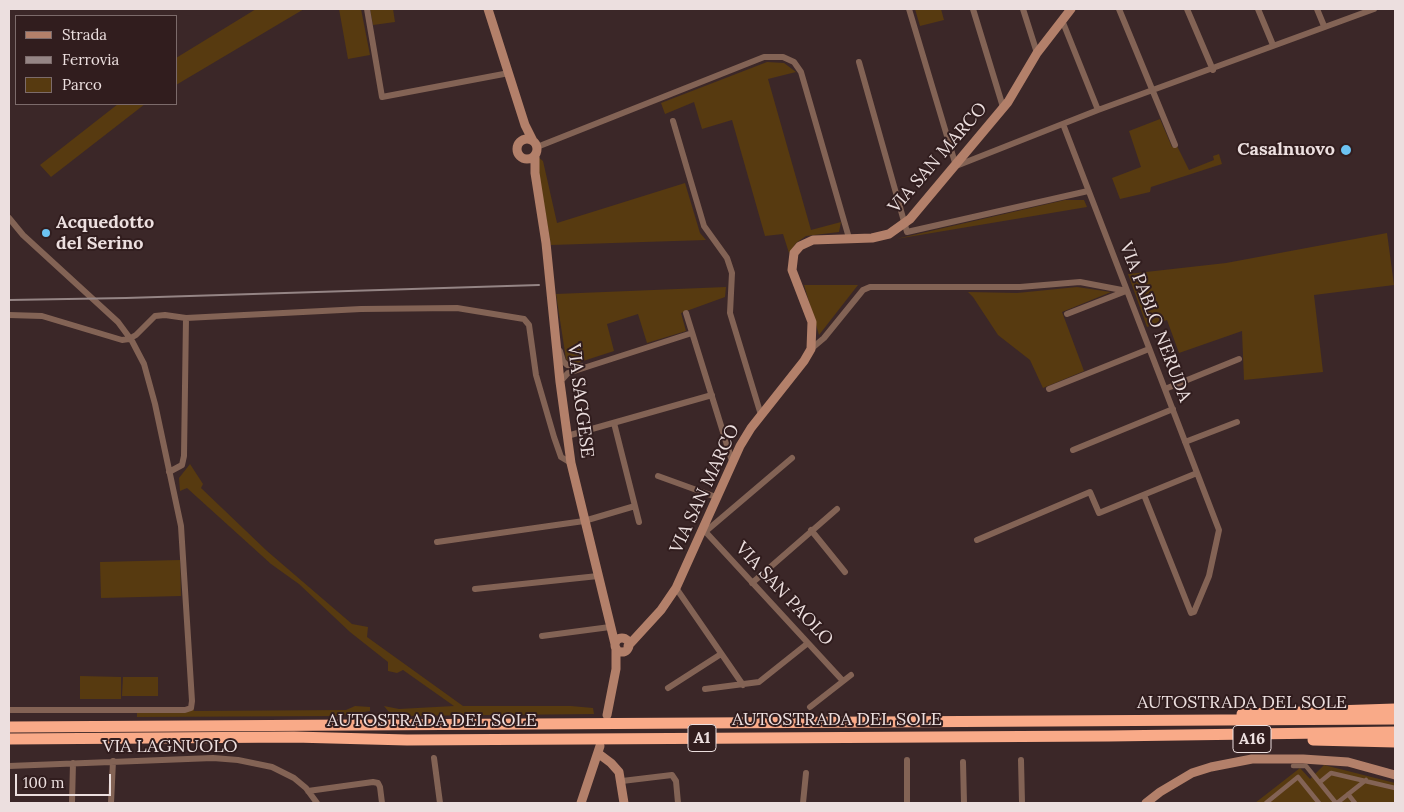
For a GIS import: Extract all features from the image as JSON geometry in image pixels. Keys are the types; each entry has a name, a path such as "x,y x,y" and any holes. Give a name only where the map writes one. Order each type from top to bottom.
{"highway":[{"path":"1171,721 1258,712 1395,709"},
{"name":"AUTOSTRADA DEL SOLE","path":"9,727 1395,720"},
{"name":"AUTOSTRADA DEL SOLE","path":"9,739 294,737 417,740 1109,736 1395,732"},
{"name":"A16","path":"1109,736 1395,742"}],"main road":[{"path":"488,9 525,125 535,148"},
{"name":"VIA SAN MARCO","path":"622,644 643,631 676,588 704,530 732,461 761,415 804,361 811,348 812,322 792,270 794,253 800,246 813,240 872,238 889,234 903,225 923,206 1003,107 1037,53 1071,9"},
{"path":"525,125 522,140 517,148 535,173"},
{"path":"522,140 535,148"},
{"path":"521,156 530,158 535,148"},
{"name":"VIA SAGGESE","path":"535,148 535,173 571,463 611,628 622,644"},
{"path":"607,715 622,644"},
{"path":"581,803 600,750 619,772 622,781 624,803"},
{"path":"1146,803 1160,792 1192,773 1211,767 1252,759 1341,762 1367,766 1395,775"}],"street":[{"path":"367,9 382,97 509,73"},
{"path":"909,9 956,166 1098,110 1213,70 1355,12 1374,9"},
{"path":"973,9 1003,107"},
{"path":"1024,9 1037,53"},
{"path":"1119,9 1175,145"},
{"path":"1187,9 1213,70"},
{"path":"1258,9 1273,45"},
{"path":"1317,9 1324,26"},
{"path":"1062,20 1098,110"},
{"path":"535,148 764,57 783,57 794,62 801,72 849,238"},
{"path":"859,62 903,225 907,232 919,231 1088,191"},
{"path":"673,121 704,226 718,243 729,266 732,289 730,313 761,415"},
{"name":"VIA PABLO NERUDA","path":"1062,124 1219,530 1209,576 1194,612 1191,613 1144,495"},
{"path":"9,218 23,235 107,311 125,332 144,364 155,404 180,526 191,680 191,708 185,710 9,710"},
{"path":"811,348 824,338 863,290 870,287 1020,287 1080,282 1127,290"},
{"path":"1067,314 1127,290"},
{"path":"551,299 563,361 571,366 589,365"},
{"path":"9,315 51,318 122,340 129,339 136,334 155,316 165,314 186,318 361,308 457,308 524,319 529,325 536,375 554,438 561,457 571,463"},
{"path":"686,313 732,461"},
{"path":"169,472 182,465 184,456 186,318"},
{"path":"560,382 568,373 589,365 692,333"},
{"path":"1049,389 1149,349"},
{"path":"1165,389 1239,360"},
{"path":"567,436 712,395"},
{"path":"1073,450 1173,409"},
{"path":"1185,442 1237,422"},
{"path":"614,423 640,522"},
{"path":"704,530 792,458"},
{"path":"977,540 1090,492 1099,513 1197,473"},
{"path":"658,476 716,497"},
{"path":"437,542 584,520 635,506"},
{"path":"752,583 837,509"},
{"name":"VIA SAN PAOLO","path":"704,530 843,681"},
{"path":"811,530 846,572"},
{"path":"475,589 598,576"},
{"path":"676,588 743,685"},
{"path":"542,636 611,628"},
{"path":"705,689 759,682 808,643"},
{"path":"668,688 721,654"},
{"path":"810,706 851,675"},
{"name":"VIA LAGNUOLO","path":"9,766 213,758 238,760 272,767 294,778 308,791 317,803"},
{"path":"434,758 440,803"},
{"path":"907,760 907,803"},
{"path":"1021,760 1022,803"},
{"path":"111,803 113,762"},
{"path":"963,762 964,803"},
{"path":"72,803 73,763"},
{"path":"1293,766 1306,766 1337,803 1366,780"},
{"path":"803,803 806,773"},
{"path":"1320,782 1331,773 1395,788"},
{"path":"622,781 674,776 678,803"},
{"path":"1266,803 1298,777 1319,803"},
{"path":"308,791 373,782 378,783 380,787 382,803"},
{"path":"1348,794 1355,803"}],"green space":[{"path":"256,9 304,9 178,84 178,57"},
{"path":"339,9 361,9 370,55 348,59"},
{"path":"370,9 393,9 395,22 373,25"},
{"path":"915,9 941,9 944,20 920,26"},
{"path":"767,62 784,63 796,72 768,79 811,230 841,222 839,232 806,236 796,243 789,253 783,234 765,236 732,120 702,129 694,102 665,114 661,103"},
{"path":"117,105 144,105 51,177 40,165"},
{"path":"1160,119 1172,147 1177,146 1189,170 1214,160 1213,156 1219,154 1222,164 1151,187 1150,192 1120,199 1112,178 1141,167 1129,131"},
{"path":"538,157 543,161 557,223 685,183 700,233 706,240 551,245 537,164"},
{"path":"1065,200 1084,200 1087,207 896,239"},
{"path":"1387,233 1394,285 1314,295 1323,372 1244,380 1242,331 1179,353 1167,320 1147,327 1128,274 1226,263"},
{"path":"804,285 858,285 819,335"},
{"path":"726,287 725,297 681,313 686,331 647,343 638,314 607,324 614,351 577,363 570,363 566,359 556,294"},
{"path":"1077,287 1111,292 1062,312 1084,371 1043,388 1030,360 998,335 968,292 1017,293"},
{"path":"190,464 203,484 201,488 267,551 352,624 368,627 367,637 463,706 571,706 593,708 594,714 398,716 388,711 384,706 399,709 454,706 403,670 397,673 388,671 388,662 350,632 299,584 271,564 187,488 180,491 179,478"},
{"path":"180,560 181,596 101,598 100,562"},
{"path":"80,676 121,677 121,699 80,699"},
{"path":"123,677 158,677 158,696 122,696"},
{"path":"355,706 370,707 370,711 340,716 137,717 137,711 193,707 194,711 346,710"},
{"path":"1324,765 1395,783 1395,803 1255,803 1300,768 1310,779"}],"railway":[{"path":"9,300 539,285"}],"place":[{"name":"Casalnuovo","path":"1346,150"},
{"name":"Acquedotto del Serino","path":"46,233"}]}
